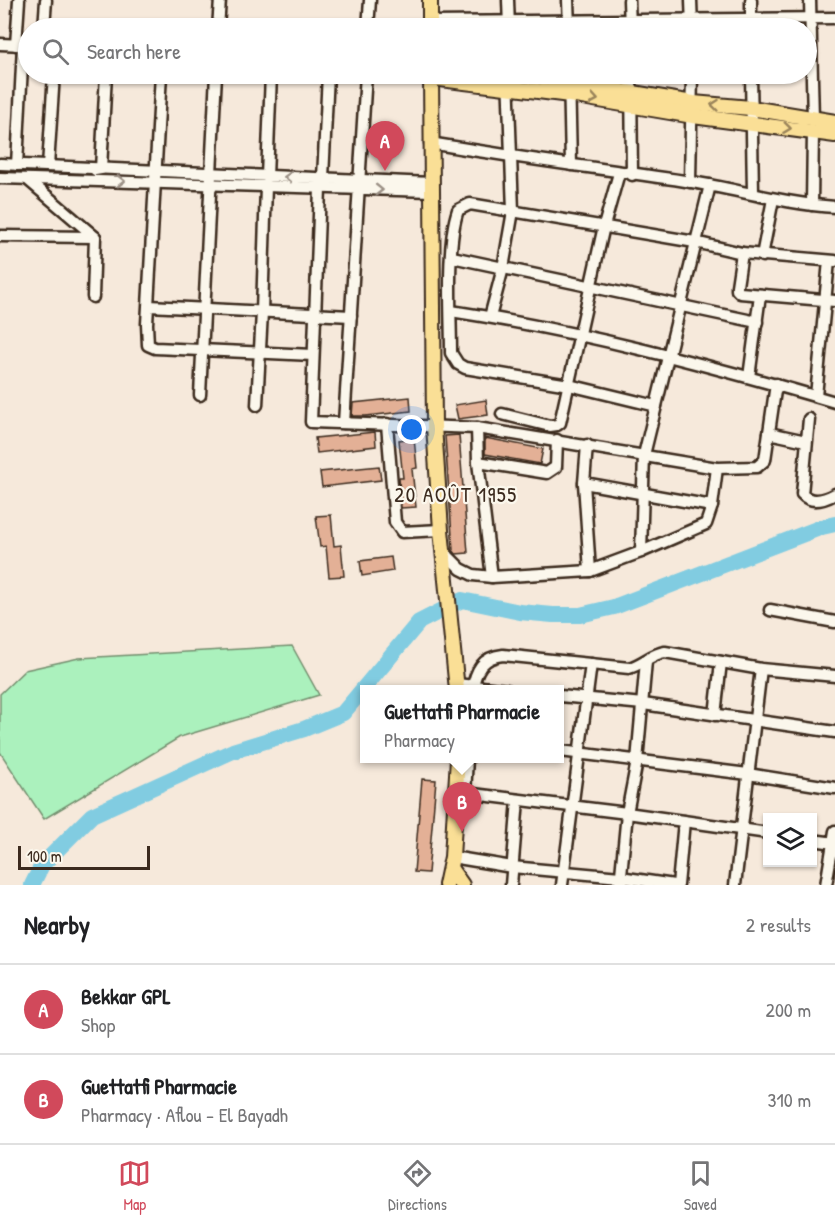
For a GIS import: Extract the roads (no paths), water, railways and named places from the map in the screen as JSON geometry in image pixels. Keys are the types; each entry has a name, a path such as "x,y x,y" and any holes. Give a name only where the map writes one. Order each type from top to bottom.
{"main road":[{"path":"429,18 430,0"},
{"path":"431,84 434,426 444,566 457,685"},
{"path":"574,84 631,99 752,124 813,125 835,122"},
{"path":"693,110 751,108 813,125 835,135"},
{"path":"446,885 461,793 458,763"},
{"path":"451,863 462,885"}],"street":[{"path":"19,0 21,18"},
{"path":"45,18 46,0"},
{"path":"219,18 220,0"},
{"path":"369,18 370,0"},
{"path":"508,0 509,18"},
{"path":"568,0 569,18"},
{"path":"629,0 630,18"},
{"path":"691,0 692,18"},
{"path":"751,0 751,18"},
{"path":"810,0 810,18 835,18"},
{"path":"0,44 18,45"},
{"path":"17,165 21,84"},
{"path":"48,166 53,84"},
{"path":"101,170 105,84"},
{"path":"161,84 148,345 155,348 313,355"},
{"path":"200,395 216,84"},
{"path":"257,405 271,84"},
{"path":"327,84 311,422 477,428 717,468 756,467 762,465 765,460 776,384"},
{"path":"344,423 365,84"},
{"path":"490,317 503,268 513,211 508,84"},
{"path":"570,84 571,165"},
{"path":"630,84 632,175"},
{"path":"690,182 692,84"},
{"path":"751,84 753,193"},
{"path":"812,84 812,205"},
{"path":"430,143 710,185 773,199 835,207"},
{"path":"0,164 101,170 156,177"},
{"path":"27,179 101,170"},
{"path":"502,414 550,426 557,425 561,420 604,226 619,173"},
{"path":"0,178 156,177 431,187"},
{"path":"27,179 95,237"},
{"path":"641,552 641,492 644,455 694,242 710,185"},
{"path":"762,256 773,199"},
{"path":"656,405 569,385 465,368 458,364 451,353 451,311 452,257 455,219 458,210 470,204 694,242 742,253 832,261 831,300 816,396"},
{"path":"0,236 95,237"},
{"path":"93,297 95,237"},
{"path":"742,253 737,290 742,294 831,300"},
{"path":"452,257 757,322"},
{"path":"749,377 760,295"},
{"path":"149,306 351,315"},
{"path":"451,311 490,317 667,356 835,402"},
{"path":"809,419 802,494 810,500 818,500 835,494"},
{"path":"387,424 395,522 402,532 441,530"},
{"path":"477,428 478,462 492,577"},
{"path":"769,433 807,441"},
{"path":"478,462 547,473 555,467 557,440"},
{"path":"587,445 584,483 590,571"},
{"path":"443,550 461,569 473,575 492,577 590,571 705,524 710,516 717,468"},
{"path":"584,483 712,506"},
{"path":"770,610 835,622"},
{"path":"473,685 478,667 489,657 496,655 629,668 646,661 652,655 665,652 761,669 835,676"},
{"path":"620,881 627,813 637,761 646,661"},
{"path":"715,715 721,662"},
{"path":"562,885 591,664"},
{"path":"735,885 761,669"},
{"path":"564,696 643,704 835,732"},
{"path":"564,752 748,774 835,788"},
{"path":"466,763 461,793 763,832"},
{"path":"511,885 518,800"},
{"path":"451,863 565,871 620,881 676,885 684,821"},
{"path":"826,885 835,831"},
{"path":"817,841 834,843"}],"waterway":[{"path":"366,685 419,622 462,600 520,612 580,615 614,607 835,524"},
{"path":"32,885 42,865 92,815 233,751 304,729 343,713 360,693"}],"place":[{"name":"Bekkar GPL","path":"385,171"},
{"name":"Guettatfi Pharmacie","path":"462,832"}],"district":[{"name":"20 AOÛT 1955","path":"456,494"}]}
